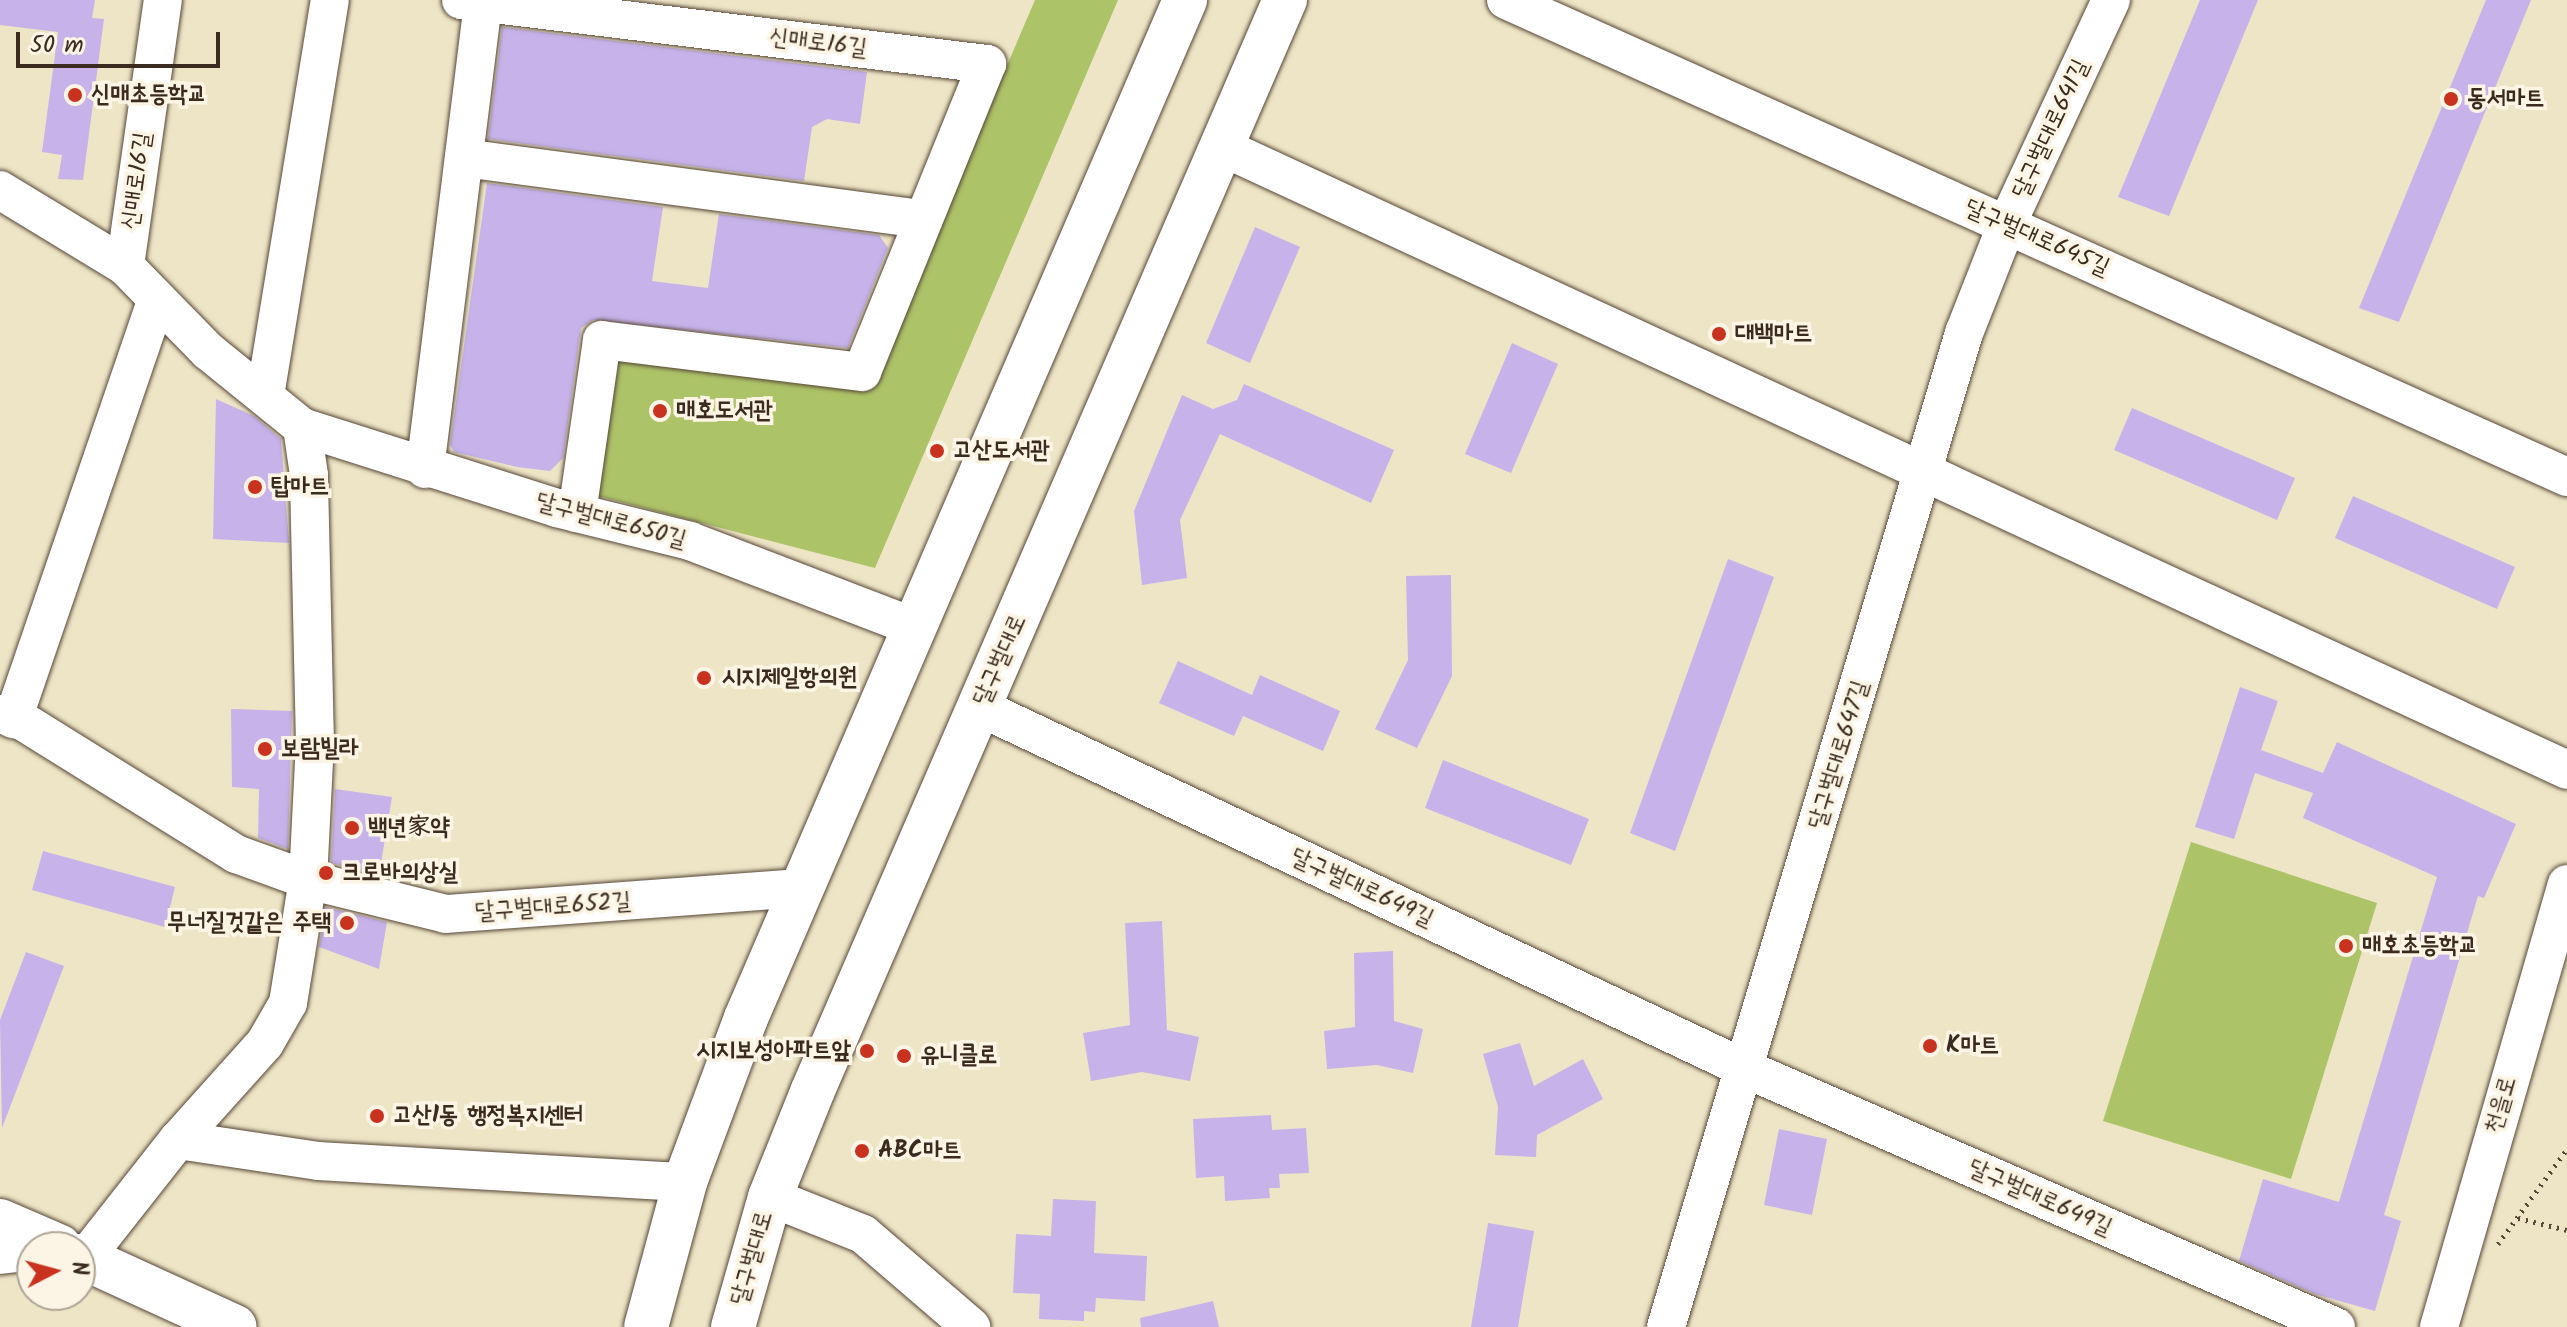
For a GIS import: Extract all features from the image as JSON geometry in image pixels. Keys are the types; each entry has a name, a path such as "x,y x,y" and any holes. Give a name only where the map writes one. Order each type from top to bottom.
{"main road":[{"path":"646,1327 685,1182 746,1018 1185,0"},
{"name":"달구벌대로","path":"733,1327 770,1197 1285,0"},
{"path":"0,1221 23,1231"},
{"path":"96,1264 235,1327"}],"street":[{"name":"신매로16길","path":"125,266 163,0"},
{"path":"265,396 330,0"},
{"name":"달구벌대로645길","path":"1506,0 2567,477"},
{"name":"달구벌대로641길","path":"1929,455 1964,333 2007,224 2111,0"},
{"name":"신매로16길","path":"425,469 464,158 472,1 987,64 862,372 602,340 577,513"},
{"path":"1222,147 1929,455 2567,770"},
{"path":"464,158 923,219"},
{"name":"달구벌대로650길","path":"0,190 125,266 156,302 302,427 425,469 577,513 690,541 914,627"},
{"path":"7,717 156,302"},
{"path":"96,1231 279,1025 288,1003 308,880 315,728 309,475 302,427"},
{"name":"달구벌대로647길","path":"1746,1069 1929,455"},
{"name":"달구벌대로649길","path":"979,707 1746,1069 2336,1327"},
{"name":"달구벌대로652길","path":"7,717 236,854 308,880 446,914 802,888"},
{"name":"천을로","path":"2439,1327 2567,884"},
{"path":"1666,1327 1746,1069"},
{"path":"178,1140 318,1161 685,1182"},
{"path":"770,1197 863,1234 971,1327"}],"path":[{"path":"2455,1268 2483,1263 2567,1149"},
{"path":"2518,1218 2567,1230"}],"green space":[{"path":"1035,0 1118,0 875,568 598,496 619,360 870,385"},
{"path":"2191,842 2377,903 2291,1179 2103,1121"}],"building":[{"path":"0,0 95,0 92,18 104,19 83,180 58,179 62,155 42,152 58,32 0,25"},
{"path":"2200,0 2258,0 2169,216 2118,197"},
{"path":"2486,0 2531,0 2399,322 2359,308"},
{"path":"502,27 867,72 860,124 827,119 812,127 804,181 488,139"},
{"path":"487,183 663,207 652,281 708,288 719,214 879,235 888,248 848,348 593,320 581,328 563,458 550,471 517,467 454,452 450,445"},
{"path":"1255,227 1300,247 1250,363 1206,343"},
{"path":"1512,343 1558,364 1511,473 1465,454"},
{"path":"1244,384 1394,450 1371,503 1220,434 1180,520 1187,578 1142,585 1134,511 1182,395 1213,409 1237,400"},
{"name":"탑마트","path":"216,399 254,416 281,439 289,543 213,539"},
{"path":"2132,408 2295,478 2277,520 2114,450"},
{"path":"2353,496 2515,567 2497,609 2335,538"},
{"path":"1728,559 1774,577 1675,851 1630,833"},
{"path":"1451,575 1452,676 1417,748 1375,729 1408,660 1406,576"},
{"path":"1178,661 1252,695 1260,675 1340,711 1323,751 1243,716 1234,736 1159,703"},
{"path":"2240,687 2278,701 2261,750 2323,773 2337,742 2516,824 2484,898 2478,896 2384,1215 2401,1221 2375,1311 2315,1294 2239,1261 2263,1179 2339,1202 2437,877 2303,818 2313,793 2255,773 2234,839 2195,827"},
{"name":"보람빌라","path":"231,709 292,711 288,849 258,838 259,789 232,787"},
{"path":"1443,760 1589,819 1571,865 1425,808"},
{"name":"백년家약","path":"335,789 392,797 379,875 331,863"},
{"path":"43,851 175,887 165,927 32,890"},
{"path":"326,907 387,922 379,969 319,947"},
{"path":"1162,921 1167,1030 1199,1037 1190,1081 1142,1072 1091,1081 1083,1033 1130,1025 1125,923"},
{"path":"1393,951 1394,1021 1423,1029 1413,1073 1377,1065 1327,1069 1324,1031 1355,1027 1354,953"},
{"path":"26,952 64,966 2,1128 0,1020"},
{"path":"1520,1043 1534,1086 1583,1059 1603,1099 1537,1135 1536,1157 1495,1155 1498,1107 1483,1054"},
{"path":"1271,1115 1272,1130 1306,1128 1309,1173 1279,1174 1280,1188 1269,1188 1270,1198 1225,1201 1224,1176 1196,1178 1193,1119"},
{"path":"1779,1129 1827,1139 1812,1215 1764,1205"},
{"path":"1053,1199 1096,1201 1094,1253 1147,1256 1145,1301 1096,1298 1095,1312 1084,1311 1084,1321 1039,1319 1040,1294 1013,1293 1016,1234 1051,1236"},
{"path":"1488,1223 1534,1231 1518,1327 1471,1327"},
{"path":"1213,1301 1219,1327 1141,1327 1140,1318"}],"place":[{"name":"신매초등학교","path":"75,95"},
{"name":"동서마트","path":"2451,99"},
{"name":"대백마트","path":"1719,334"},
{"name":"매호도서관","path":"660,411"},
{"name":"고산도서관","path":"937,451"},
{"name":"탑마트","path":"255,487"},
{"name":"시지제일항의원","path":"704,678"},
{"name":"보람빌라","path":"265,749"},
{"name":"백년家약","path":"352,828"},
{"name":"크로바의상실","path":"326,873"},
{"name":"무너질것같은 주택","path":"347,923"},
{"name":"매호초등학교","path":"2346,946"},
{"name":"K마트","path":"1930,1046"},
{"name":"시지보성아파트앞","path":"867,1051"},
{"name":"유니클로","path":"904,1056"},
{"name":"고산1동 행정복지센터","path":"377,1116"},
{"name":"ABC마트","path":"862,1151"}]}
